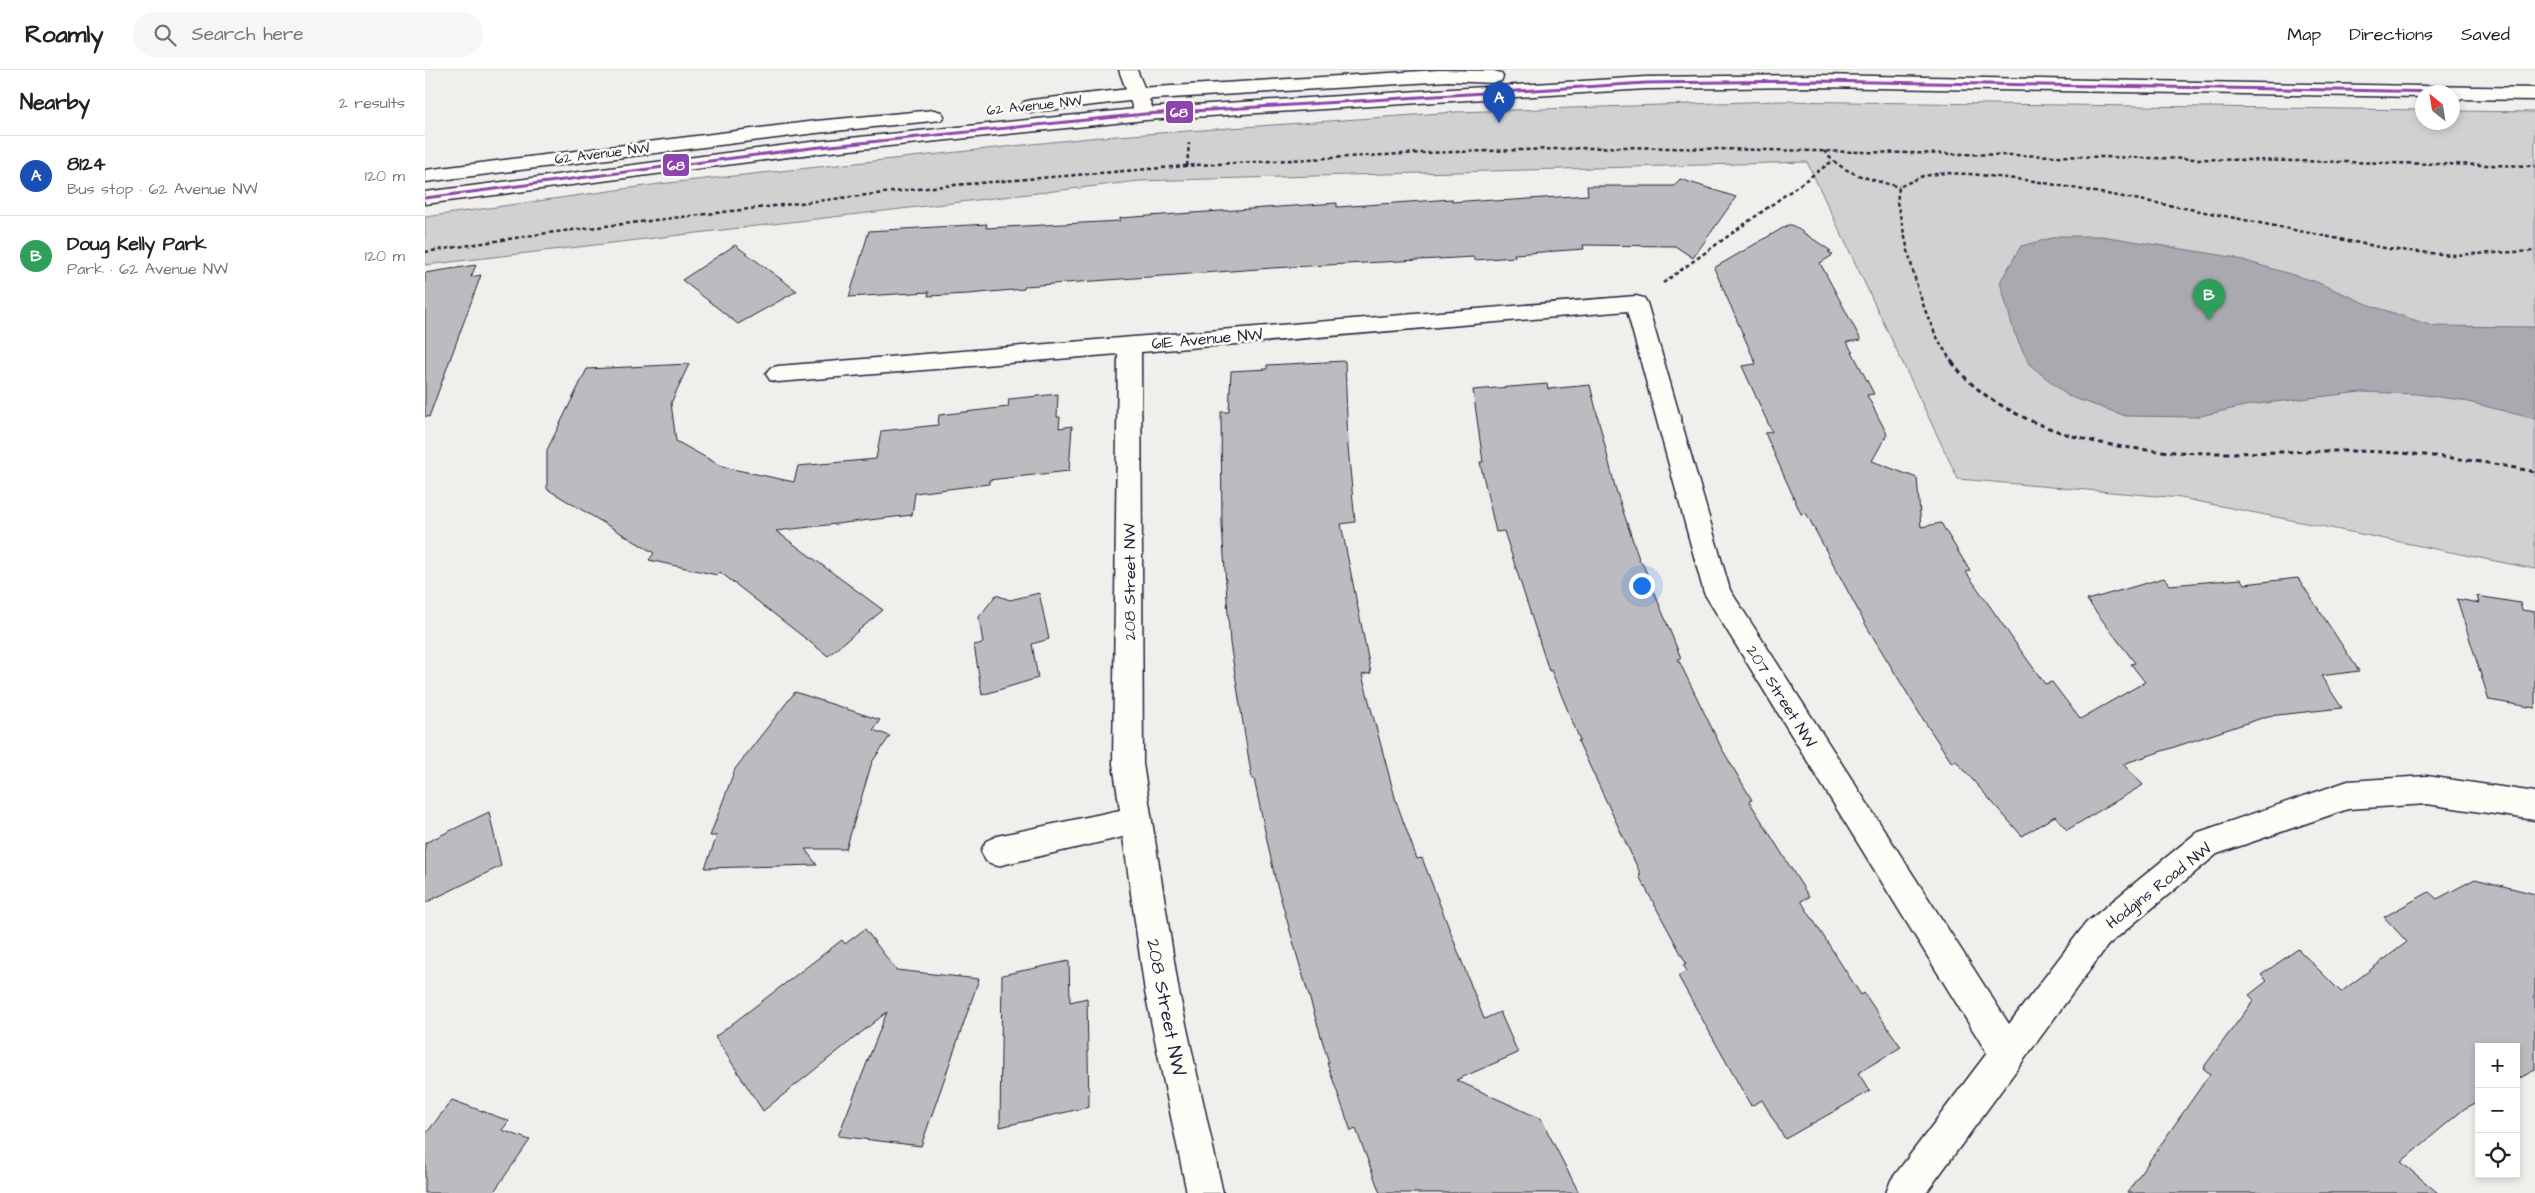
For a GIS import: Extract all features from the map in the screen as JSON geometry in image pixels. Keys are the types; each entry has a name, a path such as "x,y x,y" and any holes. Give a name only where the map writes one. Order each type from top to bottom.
{"main road":[{"path":"1128,70 1145,114"},
{"name":"62 Avenue NW","path":"1016,108 1138,94 1448,75 1646,83"},
{"name":"62 Avenue NW","path":"425,198 811,148 1145,114 1646,83 1817,81 2415,91"},
{"path":"2460,93 2535,94"},
{"name":"62 Avenue NW","path":"425,176 817,127 949,114"},
{"name":"61E Avenue NW","path":"778,374 1636,302"},
{"name":"207 Street NW","path":"1636,302 1717,594 2008,1054"},
{"name":"208 Street NW","path":"1129,345 1128,764 1162,992 1205,1193"},
{"name":"Hodgins Road NW","path":"1904,1193 2097,934 2207,843 2348,795 2427,790 2535,806"},
{"path":"997,851 1136,820"}],"path":[{"path":"425,252 547,233 943,186 1197,165 1421,153 1622,146 2535,166"},
{"path":"1823,150 1831,162 1845,172 1899,187 1923,176 1945,173 1970,174 2034,181 2185,208 2389,249 2451,255 2535,251"},
{"path":"1636,302 1831,162"},
{"path":"1899,187 1897,202 1925,310 1936,335 1949,359 1985,395 2024,418 2074,439 2119,449 2157,453 2350,451 2428,454 2489,461 2535,472"}],"shaded area":[{"path":"1777,101 2415,110 2415,130 2460,130 2460,111 2535,112 2535,569 2181,498 1958,479 1807,162 1139,181 425,265 425,217 659,184 1089,138 1456,112"},
{"path":"2060,236 2102,236 2232,257 2314,281 2372,306 2433,326 2535,327 2535,419 2461,400 2417,394 2361,392 2249,405 2196,417 2126,416 2068,396 2029,364 2014,332 2000,282 2021,246"}],"building":[{"path":"1680,179 1736,197 1693,258 1675,246 1583,245 1584,249 1514,254 1515,257 1474,260 1474,257 1272,268 1025,286 1024,289 968,294 928,296 929,292 849,297 869,231 987,224 986,228 1120,221 1120,218 1337,203 1337,207 1452,199 1452,202 1493,199 1494,201 1514,200 1588,195 1587,186 1674,186"},
{"path":"1788,225 1792,225 1831,251 1828,252 1833,255 1820,263 1861,340 1847,342 1874,394 1867,395 1887,434 1872,461 1917,478 1921,527 1941,523 1970,571 1966,572 2019,648 2045,684 2052,682 2080,719 2145,682 2131,664 2135,663 2087,600 2164,578 2170,585 2241,579 2244,584 2298,578 2359,671 2321,676 2342,708 2268,716 2123,764 2143,785 2067,830 2055,816 2022,836 1956,761 1952,763 1921,716 1867,627 1806,513 1801,514 1765,433 1772,432 1742,366 1756,364 1714,268"},
{"path":"735,245 797,291 738,324 682,280"},
{"path":"476,265 471,277 481,275 429,417 425,416 425,273"},
{"path":"1345,361 1348,447 1355,522 1341,524 1371,673 1362,675 1396,801 1417,859 1422,858 1484,1019 1500,1012 1518,1053 1456,1080 1541,1119 1579,1193 1380,1193 1356,1129 1351,1131 1327,1063 1329,1063 1275,878 1254,779 1252,779 1230,643 1222,526 1221,412 1229,412 1231,371 1267,369 1267,365"},
{"path":"689,364 671,403 676,441 723,467 794,482 798,466 876,459 881,431 938,425 939,415 1008,407 1009,399 1058,394 1057,417 1060,417 1059,428 1072,426 1069,471 989,480 989,484 915,493 912,515 776,531 883,610 828,656 720,572 717,575 649,560 654,553 547,489 547,450 587,369"},
{"path":"1547,384 1548,389 1590,385 1615,487 1640,562 1642,562 1681,658 1678,659 1722,749 1752,800 1749,801 1809,897 1801,901 1861,995 1864,993 1901,1047 1858,1073 1870,1091 1785,1139 1762,1100 1751,1106 1678,976 1687,971 1683,965 1686,963 1639,876 1641,875 1578,741 1580,740 1551,670 1549,671 1504,531 1496,532 1480,462 1483,462 1473,390"},
{"path":"1039,593 1049,639 1032,644 1038,678 982,695 974,645 983,643 979,617 996,595 1010,600"},
{"path":"2477,596 2520,603 2522,610 2535,612 2535,708 2489,700 2457,599 2479,603"},
{"path":"795,692 880,720 873,730 890,736 872,762 846,849 805,849 817,865 705,868 717,836 710,836 735,769"},
{"path":"489,812 501,866 425,903 425,843"},
{"path":"2475,879 2535,894 2535,1070 2520,1078 2520,1043 2475,1043 2475,1103 2464,1109 2401,1162 2438,1193 2127,1193 2210,1074 2203,1068 2254,1000 2249,995 2267,981 2261,975 2298,949 2341,992 2407,942 2384,917 2429,892 2437,899"},
{"path":"865,929 896,970 979,979 921,1146 838,1136 887,1012 763,1111 715,1037 842,940 845,944"},
{"path":"1069,961 1070,1002 1087,998 1089,1107 1000,1127 1002,975"},
{"path":"452,1100 509,1121 502,1130 530,1140 493,1193 425,1193 425,1135"}],"transit line":[{"name":"68","path":"425,198 811,148 1145,114 1646,83 1817,81 2415,91"}],"place":[{"name":"8124","path":"1499,123"},
{"name":"Doug Kelly Park","path":"2209,320"}]}
